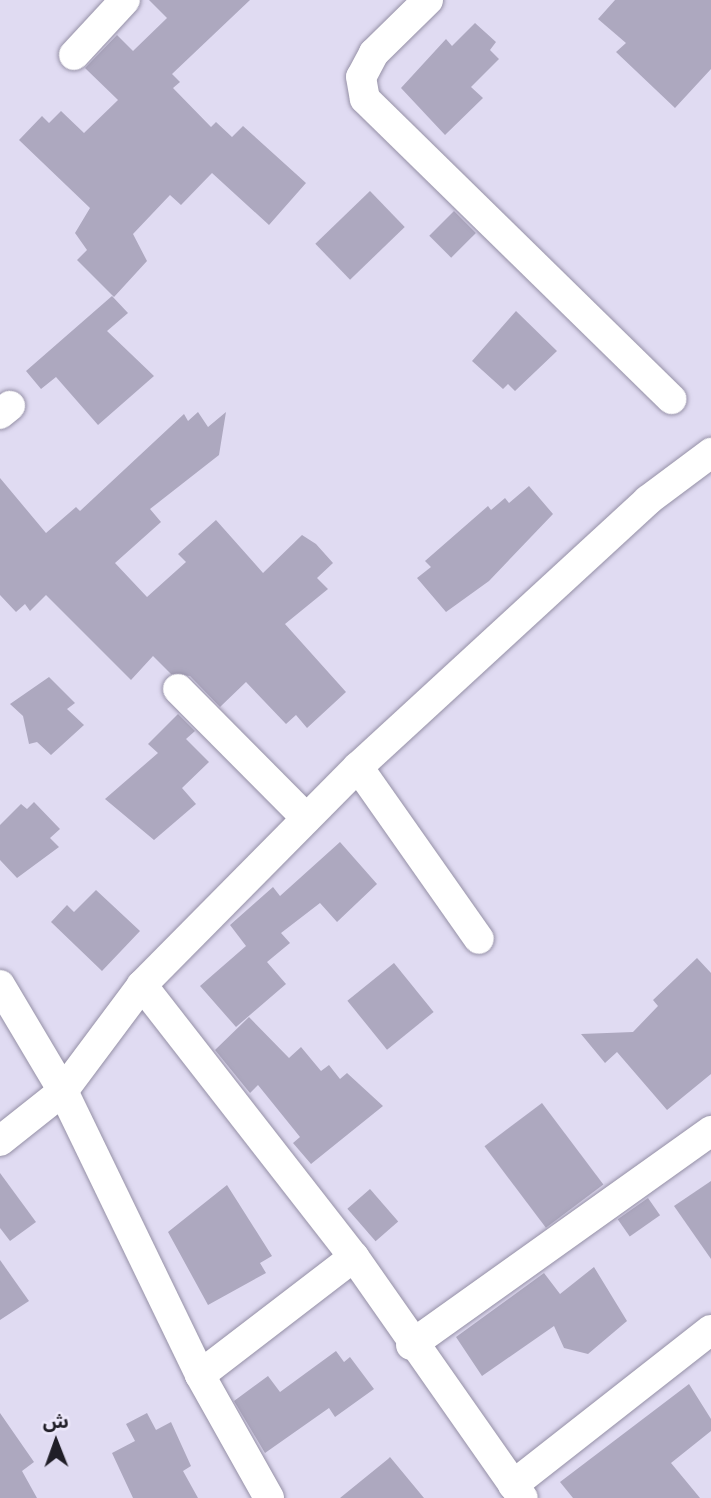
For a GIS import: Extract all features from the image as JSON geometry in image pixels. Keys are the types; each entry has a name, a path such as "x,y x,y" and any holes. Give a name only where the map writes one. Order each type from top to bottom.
{"street":[{"path":"75,55 125,0"},
{"path":"428,0 374,53 361,77 365,99 671,399"},
{"path":"0,1141 63,1091 142,985 358,767 648,500 711,453"},
{"path":"178,689 306,818"},
{"path":"358,767 479,939"},
{"path":"0,985 63,1091 200,1375 270,1498"},
{"path":"142,985 354,1257 411,1345 518,1492 711,1330"},
{"path":"411,1345 711,1131"},
{"path":"200,1375 354,1257"}],"building":[{"path":"149,0 250,0 172,74 180,82 173,88 211,127 216,122 232,137 243,126 306,183 269,225 212,173 181,205 170,195 133,234 147,261 114,297 77,260 87,250 75,233 90,208 19,140 42,116 49,123 61,111 84,133 118,100 85,68 117,35 133,51 167,18"},
{"path":"615,0 711,0 711,69 675,108 616,52 626,43 598,19"},
{"path":"475,23 496,42 490,50 499,59 471,87 483,98 445,135 401,88 446,39 452,46"},
{"path":"370,191 405,227 350,280 315,244"},
{"path":"454,211 476,233 451,258 429,236"},
{"path":"112,296 128,313 107,331 154,376 98,425 56,377 41,389 26,371"},
{"path":"516,311 557,351 515,391 508,384 503,389 472,361"},
{"path":"198,412 208,427 226,412 219,455 150,509 161,522 115,563 147,597 186,562 178,554 216,520 263,573 302,535 316,544 333,563 317,578 328,589 285,624 346,692 307,728 296,715 286,724 246,682 220,707 190,676 171,674 153,656 131,680 46,595 30,611 25,604 16,612 0,595 0,478 46,533 76,507 80,511 184,414 188,421"},
{"path":"529,486 553,514 489,581 446,612 417,578 431,567 425,561 488,506 491,510 505,498 509,503"},
{"path":"49,677 75,703 67,709 84,725 51,755 37,742 29,744 23,716 10,704"},
{"path":"178,714 195,731 186,739 209,762 182,788 196,804 154,840 105,799 158,753 148,744"},
{"path":"34,802 60,829 50,838 59,847 17,878 0,860 0,825 21,804 27,809"},
{"path":"340,842 377,884 337,922 320,903 281,933 290,943 267,962 286,984 236,1027 200,986 246,946 230,925 273,887 280,896"},
{"path":"96,890 140,931 102,971 51,922 67,905 74,912"},
{"path":"697,958 711,973 711,1074 667,1110 617,1052 605,1063 581,1034 633,1032 658,1006 653,1000"},
{"path":"394,963 434,1012 387,1050 347,1001"},
{"path":"249,1017 289,1058 301,1047 321,1071 329,1065 340,1079 347,1073 383,1106 311,1164 293,1143 300,1137 258,1085 250,1093 215,1050"},
{"path":"542,1103 603,1184 546,1228 484,1146"},
{"path":"0,1173 36,1222 10,1241 0,1228"},
{"path":"711,1181 711,1259 674,1206"},
{"path":"227,1185 272,1256 260,1263 266,1273 208,1305 168,1232"},
{"path":"370,1189 398,1221 376,1241 347,1209"},
{"path":"648,1198 660,1215 630,1236 618,1219"},
{"path":"0,1260 29,1301 0,1320"},
{"path":"594,1267 627,1321 588,1354 564,1348 554,1326 482,1376 456,1337 544,1273 560,1294"},
{"path":"336,1351 344,1362 350,1357 374,1389 335,1417 329,1408 265,1453 234,1401 268,1376 280,1392"},
{"path":"689,1384 711,1419 711,1431 671,1463 700,1498 573,1498 560,1482"},
{"path":"0,1413 34,1462 22,1471 37,1498 0,1498"},
{"path":"147,1413 156,1430 171,1422 191,1466 183,1471 198,1498 133,1498 112,1453 135,1441 126,1424"},
{"path":"390,1457 424,1498 340,1498 388,1459"}]}
